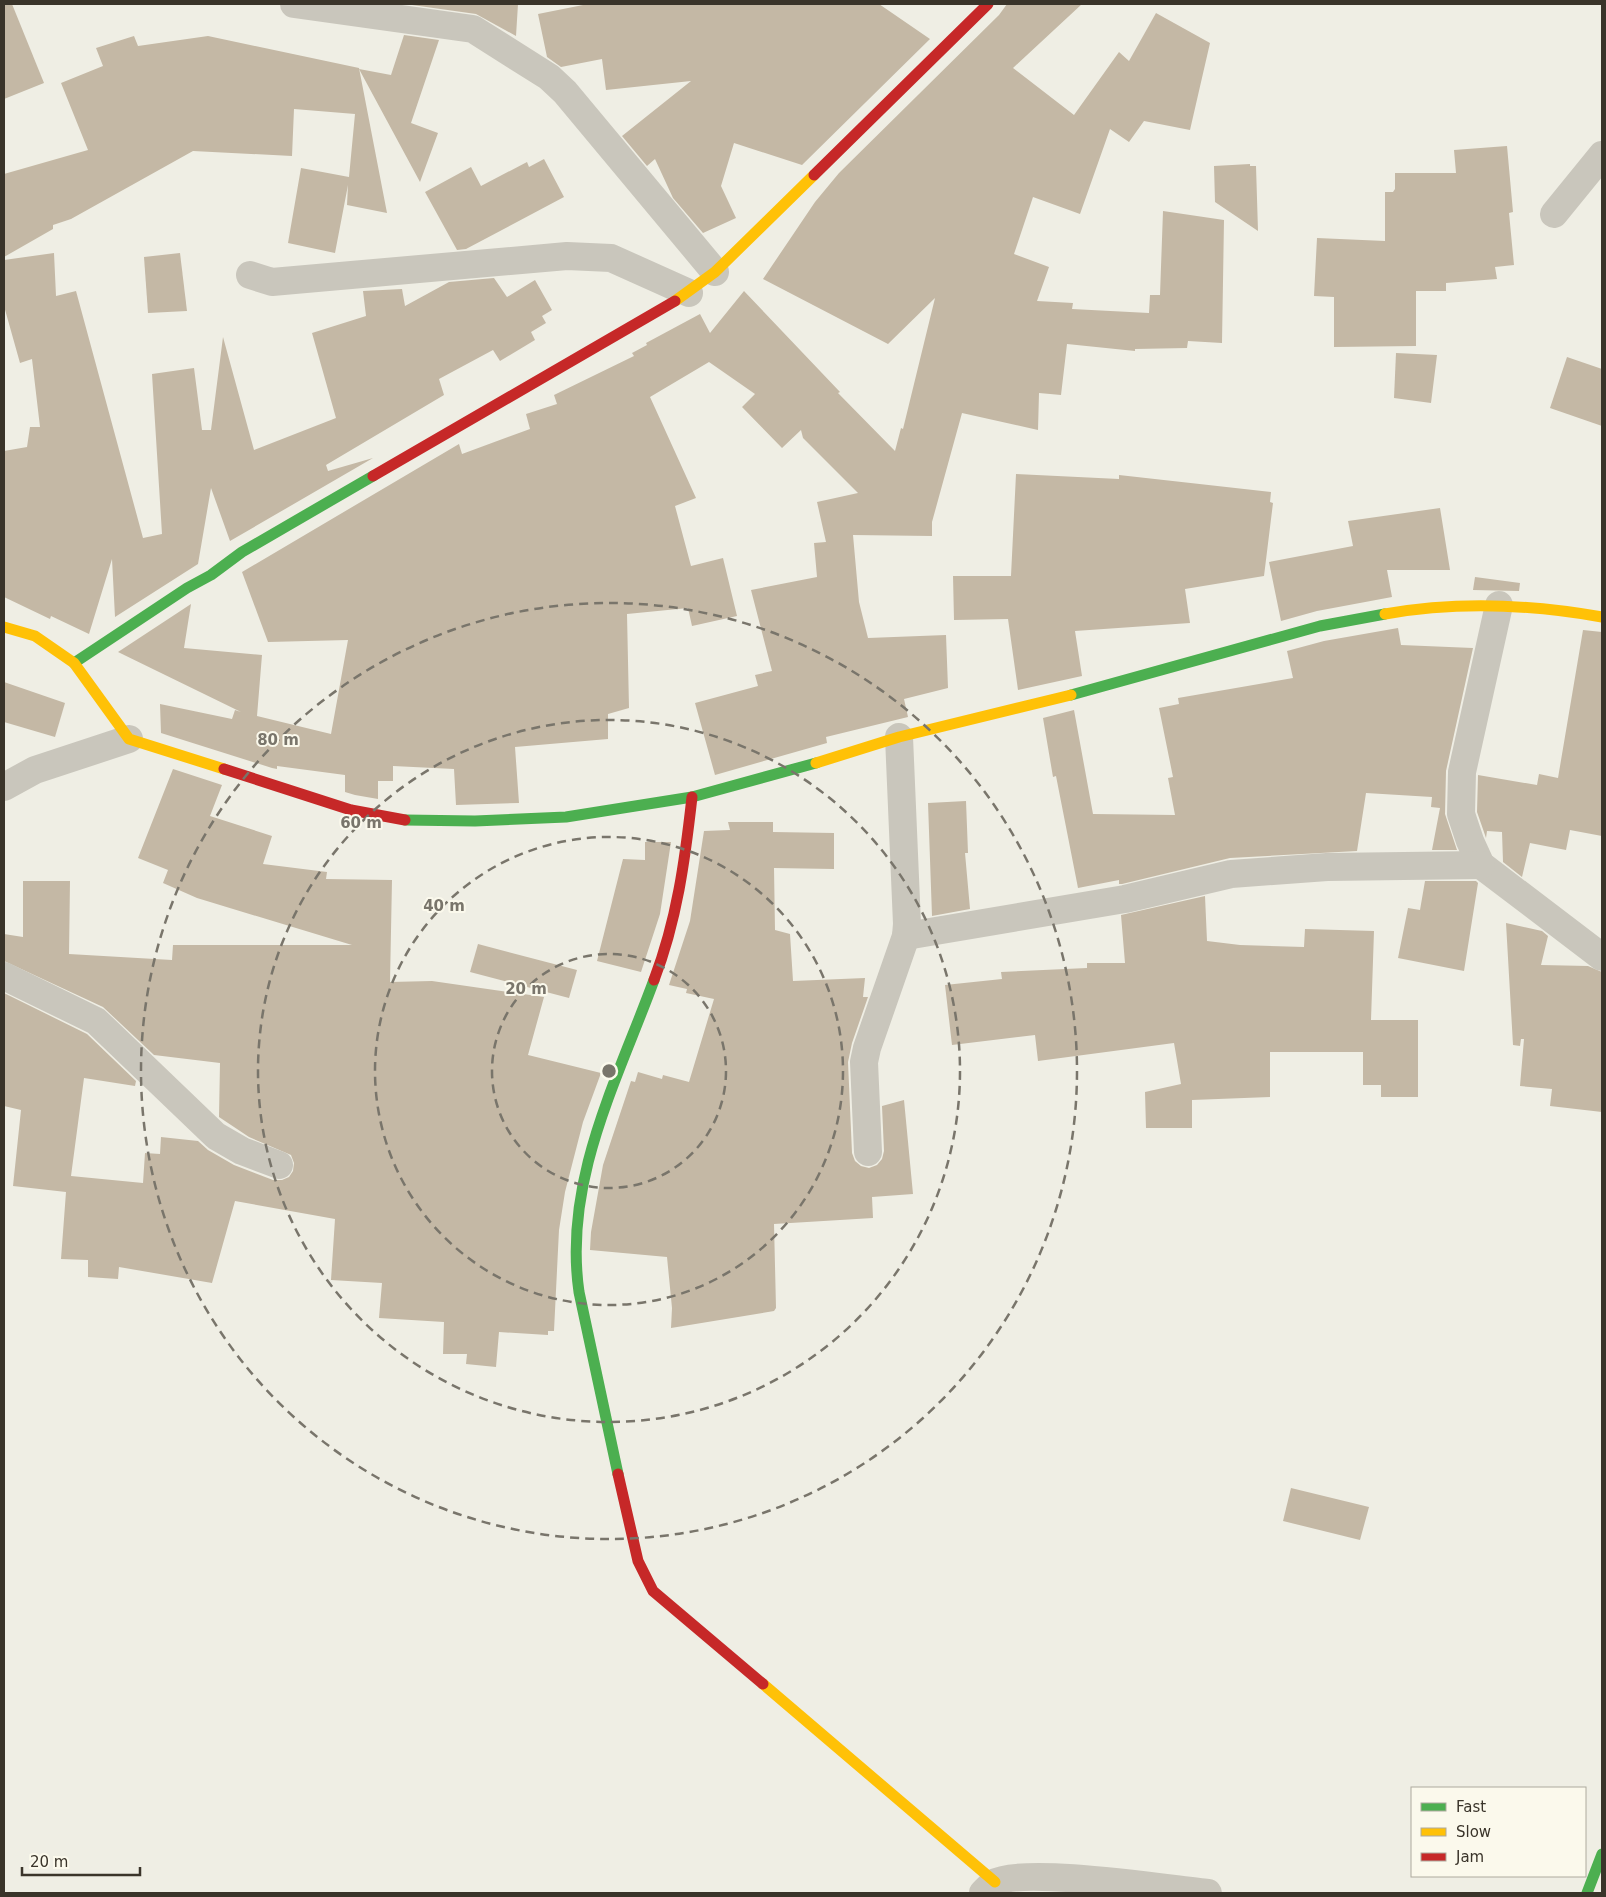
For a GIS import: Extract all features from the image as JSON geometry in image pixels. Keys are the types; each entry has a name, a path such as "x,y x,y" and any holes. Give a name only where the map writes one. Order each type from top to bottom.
{"street":[{"path":"294,4 447,24 473,29 482,34 549,77 565,92 715,272"},
{"path":"74,663 187,588 211,575 242,552 689,293 715,272 988,4"},
{"path":"1554,214 1602,155"},
{"path":"250,275 272,282 567,256 592,256 611,258 689,293"},
{"path":"4,786 36,770 128,739 351,810 408,821 475,821 566,817 692,798 794,770 899,737 1118,683 1320,626 1426,607 1499,605 1550,608 1602,617"},
{"path":"1499,605 1462,772 1460,792 1461,814 1481,865 1602,957"},
{"path":"4,627 36,636 74,663 128,739"},
{"path":"868,1152 864,1062 867,1048 906,936 908,912 899,737"},
{"path":"692,798 683,884 677,908 664,955 591,1148 578,1204 575,1233 575,1264 584,1316 638,1561 653,1591 989,1888 1045,1876 1208,1893"},
{"path":"906,936 1125,899 1231,874 1327,867 1481,865"},
{"path":"4,976 96,1021 216,1136 242,1151 278,1165"},
{"path":"1587,1893 1602,1854"}],"building":[{"path":"4,4 12,4 44,83 4,99"},
{"path":"405,4 518,4 516,36 476,14"},
{"path":"588,4 879,4 930,39 802,165 734,143 721,186 736,218 703,233 673,198 655,159 647,166 622,136 691,81 606,90 602,59 561,67 547,57 538,14"},
{"path":"1007,4 1082,4 1013,68 1074,115 1119,52 1129,61 1156,13 1210,43 1190,130 1144,121 1129,142 1110,129 1080,214 1033,197 1014,254 1049,267 1037,301 1073,303 1072,309 1149,313 1150,295 1160,295 1163,211 1224,220 1222,343 1188,341 1187,348 1135,349 1135,351 1067,344 1061,395 1039,393 1038,430 962,413 932,522 932,536 853,535 859,602 868,638 946,635 948,688 904,699 908,717 826,737 827,743 715,775 695,703 758,686 755,675 772,671 751,590 817,577 814,543 826,542 817,502 858,493 803,438 801,430 782,448 742,407 755,394 709,362 650,397 696,498 675,506 691,566 723,558 737,616 692,626 688,608 627,614 629,708 608,714 608,739 515,747 519,803 456,805 454,769 393,766 393,781 378,781 378,799 355,795 345,792 345,775 277,766 277,769 272,768 161,733 160,704 232,719 235,710 241,712 118,652 191,604 184,648 262,655 257,716 331,734 348,640 268,642 242,572 459,444 462,454 530,429 526,414 557,404 554,395 634,356 632,353 647,345 646,343 700,314 710,333 744,291 840,392 838,393 895,451 901,428 903,429 935,298 888,344 763,279 815,202 839,173 999,15"},
{"path":"404,35 439,40 411,123 438,133 420,182 359,69 391,75"},
{"path":"134,36 138,46 208,36 359,68 387,213 347,205 348,185 335,253 288,243 301,168 349,177 355,114 294,109 292,156 193,151 71,219 53,225 53,229 4,257 4,174 88,150 61,83 103,66 96,48"},
{"path":"1507,146 1513,212 1509,213 1514,265 1495,267 1497,279 1446,283 1446,291 1416,291 1416,346 1334,347 1334,297 1314,296 1317,238 1385,241 1385,192 1393,192 1395,189 1395,173 1456,173 1454,150"},
{"path":"544,159 564,197 466,249 457,250 425,192 471,167 481,186 527,162 529,167"},
{"path":"1250,164 1250,166 1256,166 1258,231 1215,202 1214,166"},
{"path":"54,253 56,296 76,291 143,538 162,534 152,374 194,368 202,430 211,430 223,337 254,450 336,418 312,333 366,316 363,291 402,289 405,306 449,282 494,278 507,297 535,280 552,310 542,316 546,323 531,332 535,340 500,361 493,350 439,379 444,395 326,465 328,471 373,458 230,541 211,488 198,564 115,617 112,559 89,634 51,616 50,619 4,597 4,451 27,447 30,427 40,427 32,359 20,363 4,306 4,260"},
{"path":"180,253 187,311 148,313 144,257"},
{"path":"1396,353 1437,355 1431,403 1394,398"},
{"path":"1567,357 1602,369 1602,426 1550,408"},
{"path":"1016,474 1119,479 1119,475 1271,492 1270,502 1273,503 1264,576 1185,589 1190,623 1075,631 1082,676 1018,690 1008,619 954,620 953,576 1011,576"},
{"path":"1440,508 1450,570 1387,570 1392,597 1317,611 1281,621 1269,562 1353,546 1348,521"},
{"path":"1475,577 1520,583 1519,591 1473,590"},
{"path":"1398,628 1401,645 1473,648 1446,771 1445,814 1457,850 1432,850 1440,808 1431,807 1432,797 1366,793 1357,851 1230,858 1122,884 1119,884 1119,880 1078,888 1056,776 1053,777 1043,718 1074,710 1093,814 1175,815 1168,778 1173,777 1159,708 1179,704 1178,698 1293,678 1287,651 1324,641"},
{"path":"1583,630 1602,632 1602,836 1570,830 1566,850 1530,843 1522,877 1503,862 1502,832 1487,831 1486,838 1477,812 1478,775 1537,785 1539,774 1558,778"},
{"path":"4,682 65,703 55,737 4,722"},
{"path":"173,769 222,785 210,816 272,836 263,864 327,872 326,879 392,880 390,982 432,981 544,997 528,1055 601,1073 583,1122 565,1192 559,1230 554,1331 548,1331 548,1335 499,1332 496,1367 466,1364 467,1354 443,1354 444,1322 379,1318 382,1283 331,1280 335,1219 235,1201 212,1283 119,1267 118,1279 88,1277 88,1260 61,1259 66,1192 13,1186 21,1110 4,1106 4,993 87,1034 136,1081 135,1086 84,1078 71,1176 143,1183 145,1153 160,1154 161,1137 198,1141 208,1150 234,1165 273,1180 282,1180 289,1177 293,1171 294,1163 291,1155 249,1137 219,1117 220,1063 154,1055 103,1007 4,961 4,934 23,937 23,881 70,881 69,954 172,960 173,945 352,945 197,898 163,883 168,870 138,858"},
{"path":"966,801 968,853 965,853 970,909 932,916 928,803"},
{"path":"728,822 773,822 773,832 834,833 834,869 774,868 775,930 790,934 793,981 865,978 863,997 868,997 852,1043 848,1062 852,1153 855,1161 861,1166 869,1168 877,1165 882,1159 884,1151 882,1106 904,1100 913,1194 872,1197 873,1218 774,1224 776,1308 774,1311 671,1328 672,1308 667,1257 590,1250 591,1232 603,1165 631,1081 635,1082 638,1072 662,1079 663,1075 689,1082 714,999 686,993 687,989 669,985 690,921 704,831 730,830"},
{"path":"645,842 671,842 660,914 641,972 597,961 623,859 645,860"},
{"path":"1425,881 1476,881 1478,883 1464,971 1398,958 1408,908 1420,910"},
{"path":"1205,896 1207,941 1240,945 1304,947 1305,929 1374,931 1371,1020 1418,1020 1418,1097 1381,1097 1381,1085 1363,1085 1363,1052 1270,1052 1270,1097 1192,1100 1192,1128 1146,1128 1145,1092 1181,1084 1174,1043 1038,1061 1035,1035 952,1045 945,985 1002,979 1001,972 1087,968 1087,963 1125,963 1121,915"},
{"path":"1506,923 1542,931 1548,936 1541,965 1588,966 1602,972 1602,1112 1550,1106 1552,1089 1520,1086 1524,1039 1521,1039 1520,1046 1513,1045"},
{"path":"478,944 577,970 569,998 470,972"},
{"path":"1291,1488 1369,1507 1360,1540 1283,1521"}],"traffic: fast":[{"path":"74,663 187,588 211,575 242,552 373,476"},
{"path":"1071,695 1320,626 1385,614"},
{"path":"405,820 475,821 566,817 692,797 816,763"},
{"path":"618,1474 579,1292 576,1251 579,1211 586,1171 597,1132 654,980"},
{"path":"1587,1893 1602,1854"}],"traffic: slow":[{"path":"675,301 715,272 814,175"},
{"path":"1385,614 1439,607 1494,606 1548,609 1602,617"},
{"path":"4,627 35,636 74,663 129,739 224,769"},
{"path":"816,763 899,737 1071,695"},
{"path":"763,1684 995,1882"}],"traffic: jam":[{"path":"814,175 988,4"},
{"path":"373,476 675,301"},
{"path":"224,769 351,810 405,820"},
{"path":"654,980 669,935 679,890 692,797"},
{"path":"618,1474 638,1561 653,1591 763,1684"}]}
